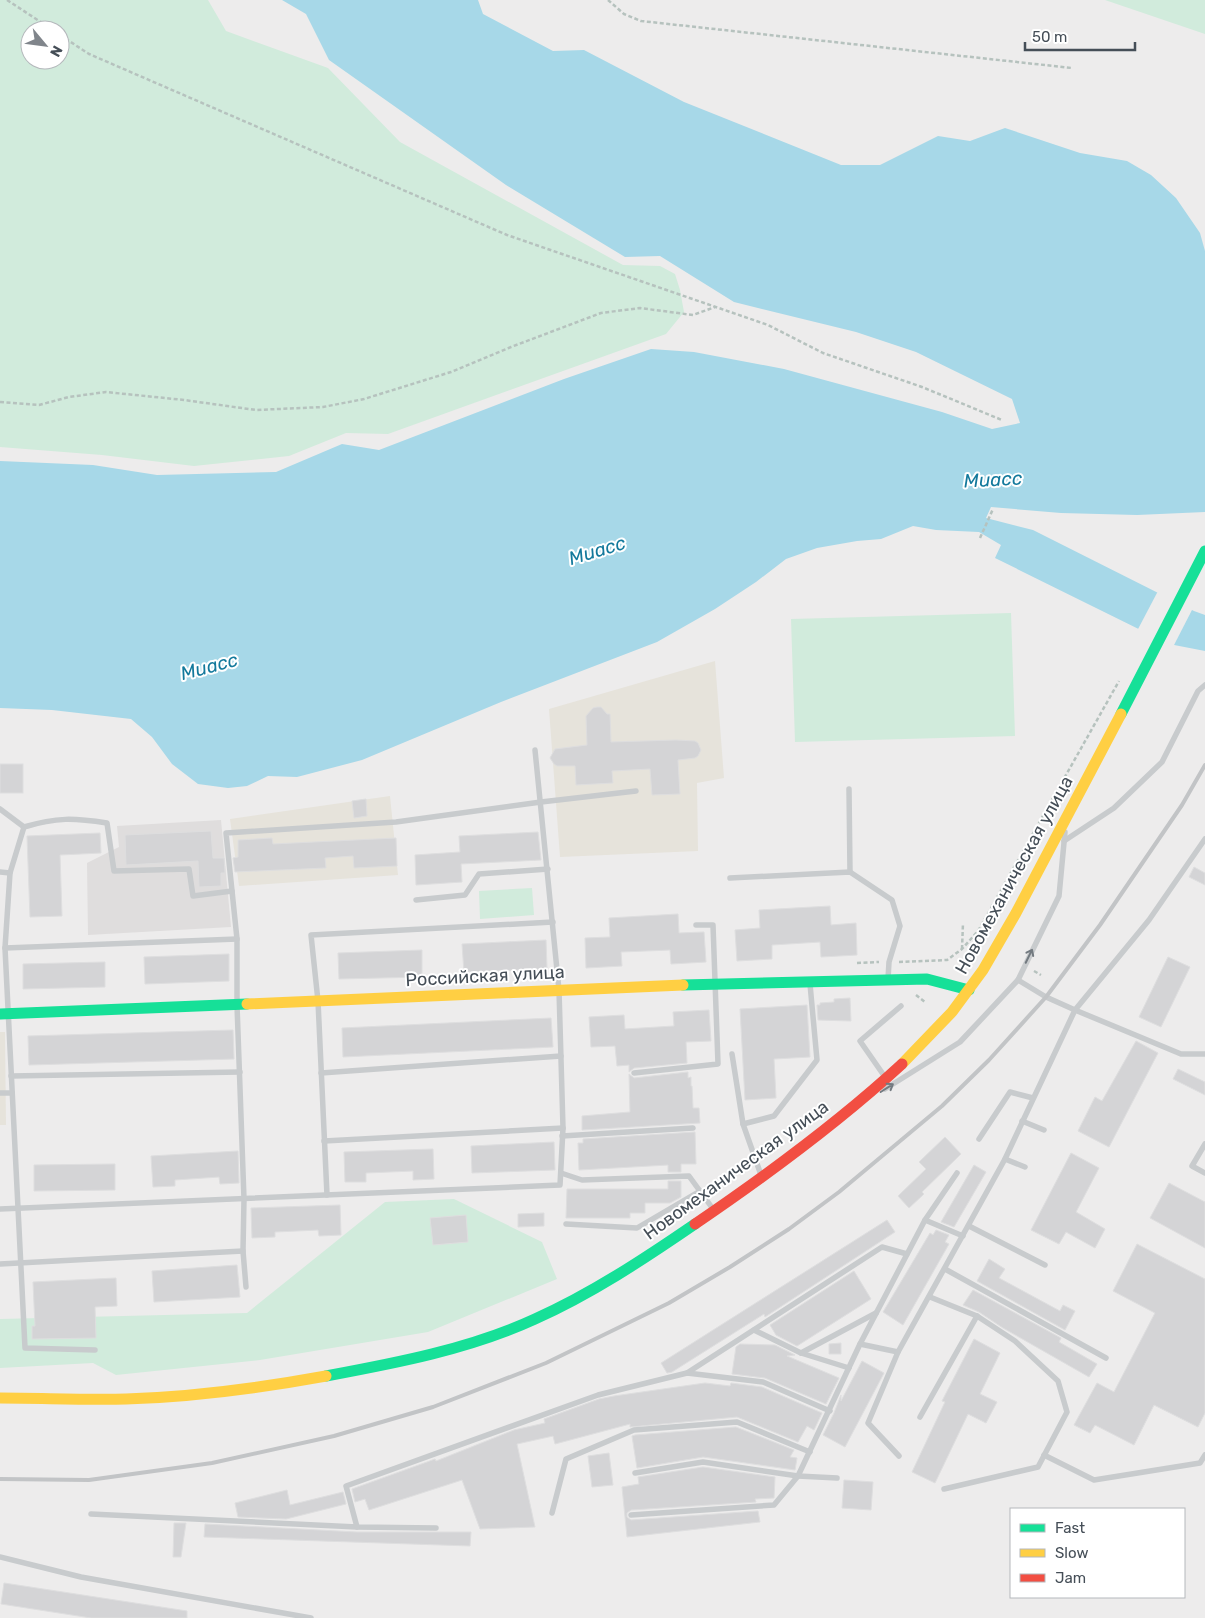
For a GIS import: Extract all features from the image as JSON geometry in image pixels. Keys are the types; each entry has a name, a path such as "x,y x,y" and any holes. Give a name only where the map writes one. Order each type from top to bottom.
{"main road":[{"name":"Новомеханическая улица","path":"0,1398 141,1399 204,1394 291,1382 436,1353 500,1334 574,1300 664,1245 714,1211 831,1124 886,1078 943,1022 969,990 998,946 1205,551"},
{"name":"Российская улица","path":"4,1014 715,984 927,979 969,990"}],"lane":[{"path":"1064,841 1114,808 1162,762 1198,692 1205,685"},
{"path":"0,1209 560,1185 563,1128 559,990 535,750"},
{"path":"849,789 850,872"},
{"path":"246,1286 243,1251 244,1199 237,1005 237,938 226,834 396,822 541,802 636,792"},
{"path":"0,809 24,827"},
{"path":"24,827 43,822 74,818 107,823 114,871 189,869 193,896 232,891"},
{"path":"831,1124 960,1042 1018,980 1059,896 1066,818"},
{"path":"24,827 10,873 5,948 4,1014 11,1076 25,1348 95,1350"},
{"path":"899,1456 868,1424 898,1352 1005,1159 1075,1010 1149,920 1205,839"},
{"path":"416,900 465,895 479,874 548,869"},
{"path":"0,872 10,873"},
{"path":"730,878 850,872 892,900 900,926 889,962 888,980"},
{"path":"327,1195 318,1001 311,935 553,922"},
{"path":"634,1072 718,1064 713,925 696,925"},
{"path":"5,948 237,938"},
{"path":"1018,980 1046,997 1181,1054 1205,1054"},
{"path":"743,1124 774,1116 817,1060 810,982"},
{"path":"886,1078 860,1041 901,1006"},
{"path":"732,1054 743,1124 762,1177"},
{"path":"321,1072 561,1056"},
{"path":"11,1076 240,1072"},
{"path":"979,1139 1010,1092 1034,1098"},
{"path":"0,1093 12,1093"},
{"path":"1022,1121 1044,1130"},
{"path":"324,1141 563,1128"},
{"path":"562,1136 693,1128"},
{"path":"1205,1144 1192,1166 1205,1174"},
{"path":"1005,1159 1025,1167"},
{"path":"631,1515 774,1505 798,1476 876,1313 925,1220 956,1173"},
{"path":"561,1174 582,1180 689,1176 714,1211"},
{"path":"566,1224 637,1228 700,1191"},
{"path":"925,1220 963,1236"},
{"path":"969,1226 1045,1265"},
{"path":"357,1526 346,1486 598,1395 687,1373 882,1247 907,1254"},
{"path":"0,1264 243,1251"},
{"path":"945,1269 1106,1358"},
{"path":"930,1297 977,1316 1015,1341 1058,1381 1067,1412 1038,1467 944,1489"},
{"path":"801,1353 876,1313"},
{"path":"920,1417 977,1316"},
{"path":"754,1330 801,1353 849,1368"},
{"path":"860,1344 898,1352"},
{"path":"687,1373 764,1382 830,1411"},
{"path":"552,1512 566,1460 634,1430 737,1422 810,1452"},
{"path":"1044,1455 1094,1480 1200,1463 1205,1455"},
{"path":"636,1473 703,1462 798,1476 837,1478"},
{"path":"90,1514 436,1528"},
{"path":"0,1557 81,1577 311,1618"}],"path":[{"path":"7,0 37,20"},
{"path":"608,0 624,14 641,21 1072,68"},
{"path":"70,42 88,54 507,235 768,325 824,353 922,387 1002,420"},
{"path":"0,402 39,405 69,397 106,392 256,410 324,407 364,399 450,372 601,313 640,308 693,315 715,306"},
{"path":"980,538 993,509"},
{"path":"962,949 963,923"}],"shaded area":[{"path":"715,661 724,778 697,783 698,851 560,857 549,709"},
{"path":"390,796 398,875 239,886 230,819"},
{"path":"221,820 231,927 88,935 87,863 119,847 117,826"},
{"path":"0,1032 5,1032 6,1125 0,1125"}],"green space":[{"path":"0,0 208,0 226,31 328,68 400,142 623,265 660,266 675,274 680,290 684,312 666,334 388,434 346,433 289,456 194,466 102,455 0,447"},
{"path":"1105,0 1205,0 1205,34"},
{"path":"1011,613 1015,736 795,742 791,619"},
{"path":"532,888 534,915 480,919 479,891"},
{"path":"454,1199 542,1242 557,1279 428,1332 260,1360 116,1375 93,1363 0,1368 0,1319 247,1313 385,1202"}],"water":[{"name":"Миасс","path":"282,0 478,0 483,14 553,51 584,50 684,102 841,165 880,165 938,136 970,141 1005,128 1080,153 1127,161 1151,175 1176,198 1200,233 1205,251 1205,512 1137,515 1061,513 991,507 986,518 1033,530 1205,615 1205,651 1169,644 995,558 1001,545 979,532 936,530 913,526 881,539 817,548 786,559 756,582 715,609 657,642 501,702 362,760 297,777 268,776 247,786 228,788 198,784 172,764 152,737 131,719 52,710 0,708 0,461 93,465 157,475 276,472 342,444 379,450 564,379 651,349 694,352 784,369 942,412 992,429 1020,423 1012,399 916,352 856,332 734,302 660,256 625,257 506,185 329,60 306,14"}],"pier":[{"path":"1158,591 1193,608 1173,647 1137,631"}],"building":[{"path":"601,707 607,714 610,714 611,742 676,740 695,741 698,743 701,750 698,756 678,760 680,794 652,795 650,769 612,771 613,783 576,785 575,766 557,766 554,764 550,758 555,749 587,745 586,716 593,708"},
{"path":"0,764 23,764 23,793 0,793"},
{"path":"366,799 367,816 354,818 352,801"},
{"path":"211,831 213,858 224,858 225,873 221,873 221,886 199,887 198,861 126,865 125,835"},
{"path":"538,832 541,860 461,864 462,882 416,885 415,855 460,852 459,836"},
{"path":"100,833 101,853 60,855 62,916 30,917 27,836"},
{"path":"272,838 273,844 396,838 397,866 354,868 353,856 325,858 326,868 235,872 233,858 238,857 238,840"},
{"path":"1194,867 1205,873 1205,885 1189,877"},
{"path":"830,906 831,925 856,923 857,955 821,957 820,942 772,945 772,959 737,961 735,930 760,928 759,910"},
{"path":"678,914 679,933 704,932 706,962 671,964 670,950 621,952 622,966 586,968 585,938 610,937 609,918"},
{"path":"546,940 547,969 464,972 462,944"},
{"path":"422,950 422,977 339,979 338,953"},
{"path":"229,954 229,981 145,984 144,957"},
{"path":"1168,957 1190,967 1161,1027 1139,1017"},
{"path":"105,962 105,987 23,989 23,964"},
{"path":"850,998 851,1021 818,1020 817,1005 834,1002 834,999"},
{"path":"807,1005 810,1057 774,1059 776,1098 745,1100 740,1009"},
{"path":"709,1010 711,1041 686,1042 687,1063 634,1068 629,1072 629,1065 617,1066 615,1046 591,1047 589,1017 624,1015 625,1029 674,1026 673,1012"},
{"path":"551,1018 553,1047 343,1057 342,1028"},
{"path":"233,1030 234,1059 29,1065 28,1036"},
{"path":"1136,1041 1158,1053 1109,1147 1078,1131 1095,1097 1102,1101"},
{"path":"1178,1069 1205,1082 1205,1095 1173,1079"},
{"path":"688,1072 688,1078 691,1077 693,1108 699,1108 700,1123 582,1130 582,1116 630,1112 629,1074 634,1078"},
{"path":"695,1132 696,1164 681,1164 681,1172 668,1172 668,1165 579,1170 578,1143 583,1143 583,1139"},
{"path":"945,1137 961,1154 922,1192 924,1194 909,1208 898,1196 926,1169 919,1162"},
{"path":"554,1142 555,1170 472,1173 471,1146"},
{"path":"433,1149 434,1179 413,1180 413,1171 366,1173 366,1182 345,1182 344,1152"},
{"path":"238,1151 239,1183 220,1184 219,1177 175,1180 175,1186 153,1187 151,1156"},
{"path":"1071,1153 1099,1168 1076,1212 1105,1229 1095,1248 1066,1232 1059,1244 1031,1230"},
{"path":"115,1164 115,1190 34,1191 34,1165"},
{"path":"974,1165 986,1172 954,1227 941,1222"},
{"path":"668,1181 681,1181 681,1197 670,1203 645,1203 645,1213 630,1213 630,1218 566,1218 567,1189 668,1189"},
{"path":"1169,1183 1205,1202 1205,1248 1150,1218"},
{"path":"340,1205 341,1235 319,1236 318,1230 275,1232 275,1237 252,1238 251,1208"},
{"path":"544,1213 544,1226 518,1227 518,1214"},
{"path":"466,1215 468,1242 433,1245 430,1218"},
{"path":"887,1220 895,1232 765,1317 764,1314 672,1372 667,1373 661,1363"},
{"path":"936,1230 949,1235 945,1242 949,1244 903,1325 883,1312 930,1233 933,1235"},
{"path":"1137,1244 1205,1279 1205,1413 1198,1427 1154,1405 1134,1445 1095,1425 1090,1433 1074,1425 1097,1383 1114,1392 1155,1313 1113,1291"},
{"path":"989,1259 1005,1269 999,1278 1060,1311 1063,1305 1075,1311 1065,1330 977,1281"},
{"path":"237,1265 240,1297 154,1302 152,1271"},
{"path":"854,1271 871,1299 797,1346 776,1335 770,1325"},
{"path":"116,1278 117,1306 95,1307 96,1338 32,1339 32,1326 35,1326 33,1282"},
{"path":"973,1290 1061,1338 1059,1342 1097,1364 1089,1377 1003,1328 979,1312 963,1305"},
{"path":"974,1339 1000,1353 980,1394 997,1402 986,1423 968,1414 935,1483 912,1472 945,1402 942,1401"},
{"path":"841,1343 841,1354 829,1354 829,1344"},
{"path":"740,1344 775,1345 795,1355 787,1356 839,1378 826,1404 765,1378 732,1374 736,1347"},
{"path":"862,1361 884,1373 845,1447 823,1435 841,1395 841,1401"},
{"path":"705,1383 730,1386 731,1383 762,1387 822,1413 814,1430 807,1426 798,1442 737,1417 630,1427 630,1424 555,1444 553,1436 517,1444 535,1527 480,1529 462,1480 369,1510 365,1499 355,1502 352,1489 435,1459 436,1461 514,1430 545,1423 544,1419 599,1399"},
{"path":"736,1427 794,1450 790,1457 797,1458 795,1470 703,1457 637,1468 632,1436"},
{"path":"609,1453 613,1485 592,1487 588,1456"},
{"path":"703,1467 775,1477 774,1498 755,1499 756,1502 631,1510 627,1513 627,1517 631,1520 758,1511 760,1522 627,1537 622,1487 639,1484 638,1477"},
{"path":"844,1480 873,1482 871,1510 842,1508"},
{"path":"287,1490 290,1505 343,1492 346,1504 286,1519 238,1517 235,1503"},
{"path":"174,1523 186,1523 181,1557 173,1557"},
{"path":"205,1524 357,1532 471,1532 470,1546 204,1537"},
{"path":"4,1583 187,1611 187,1618 91,1618 1,1604"}],"railway":[{"path":"0,1479 89,1480 212,1463 334,1436 433,1407 546,1363 669,1303 730,1267 789,1229 839,1192 942,1106 989,1060 1046,997 1100,925 1182,805 1205,765"}],"traffic: fast":[{"path":"1121,714 1205,551"},
{"path":"683,985 927,979 969,990"},
{"path":"0,1014 247,1004"},
{"path":"326,1376 432,1354 510,1330 556,1309 597,1287 695,1224"}],"traffic: slow":[{"path":"902,1064 952,1012 983,970 1016,913 1121,714"},
{"path":"247,1004 683,985"},
{"path":"0,1398 151,1398 251,1388 326,1376"}],"traffic: jam":[{"path":"695,1224 802,1148 902,1064"}]}
